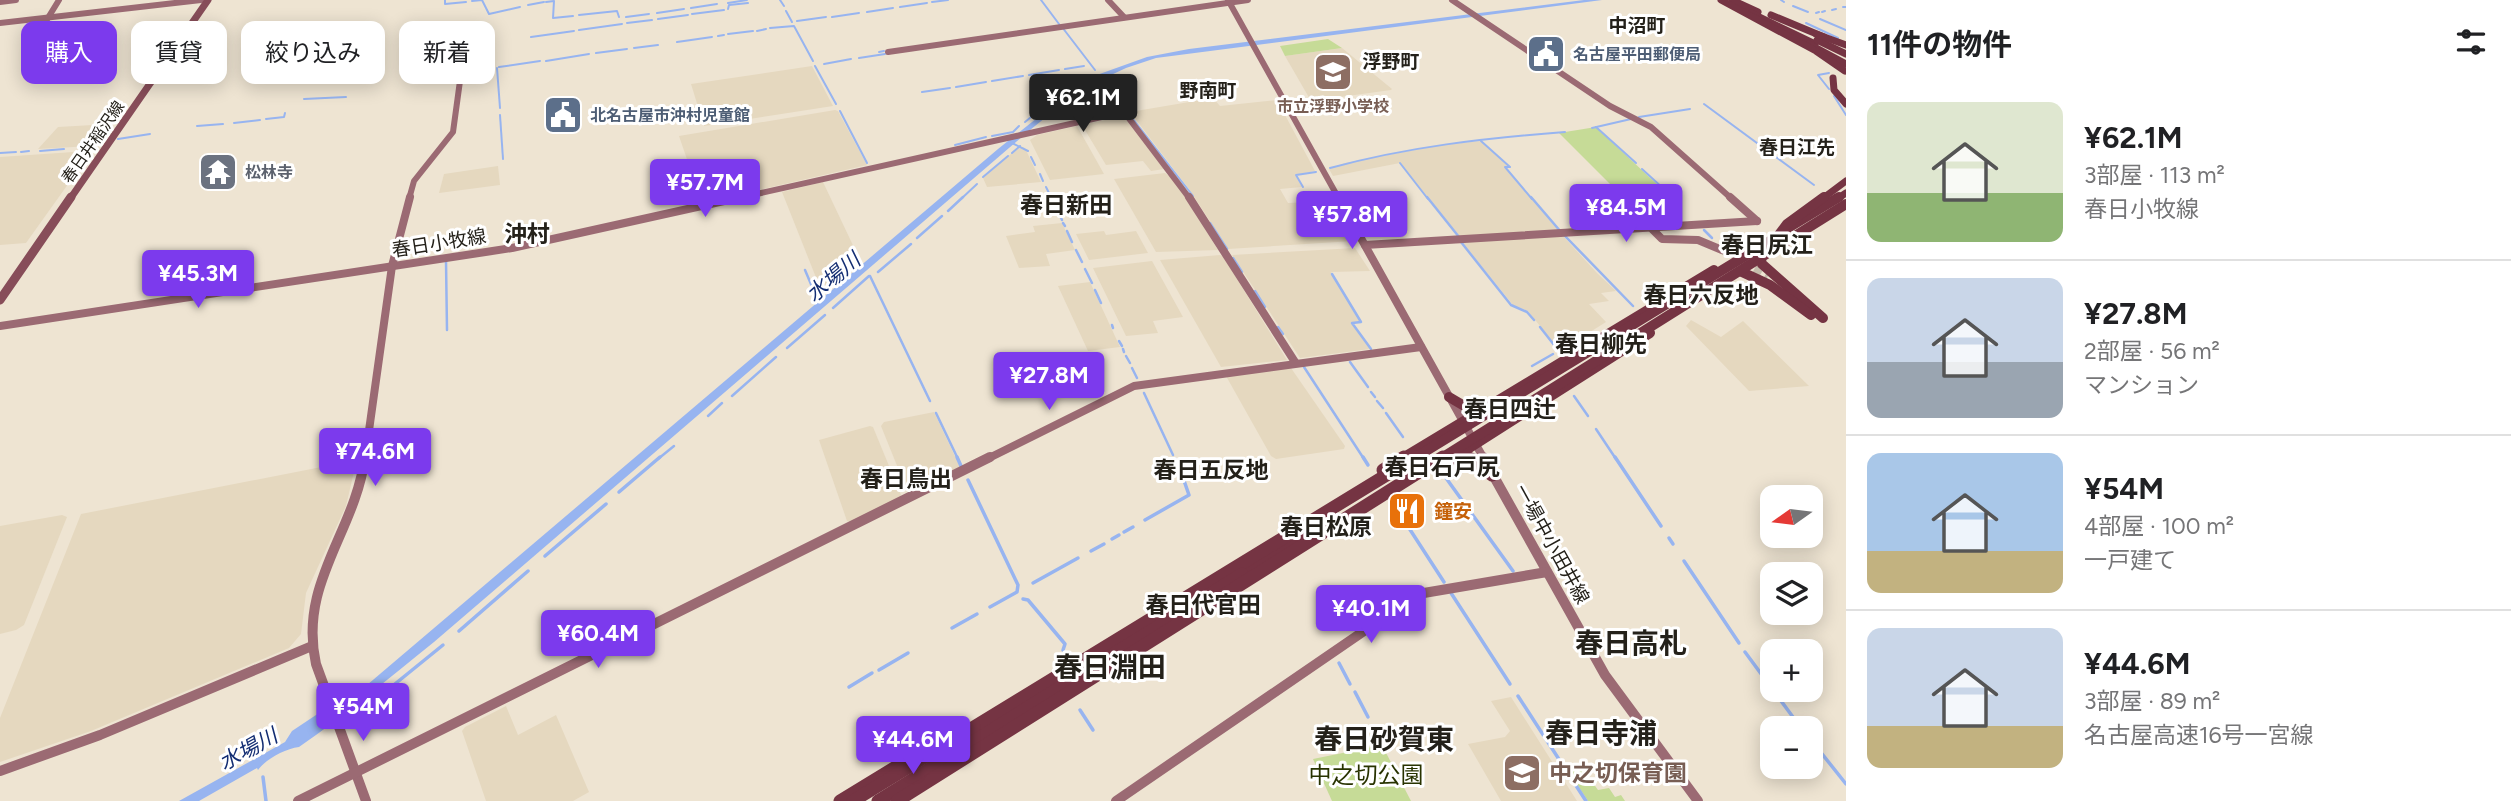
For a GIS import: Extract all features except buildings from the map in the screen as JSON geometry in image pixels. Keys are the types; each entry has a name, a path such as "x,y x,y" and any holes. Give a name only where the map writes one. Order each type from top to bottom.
{"highway":[{"path":"1714,0 1732,1 1816,34 1846,50"},
{"path":"1732,1 1846,50"},
{"path":"1732,1 1846,50"},
{"path":"1732,1 1846,68"},
{"path":"1732,1 1846,68"},
{"path":"1732,1 1846,68"},
{"path":"1846,68 1838,72 1833,82 1837,94 1846,104"},
{"path":"1782,239 1787,224 1846,181"},
{"path":"906,801 1646,328 1846,194"},
{"path":"852,801 944,737 1241,559 1462,420 1846,194"},
{"path":"852,801 1782,239 1846,205"},
{"path":"906,801 1475,445 1846,205"},
{"path":"1782,239 1800,238 1846,213"},
{"path":"1761,260 1762,264 1799,294 1816,318"},
{"path":"1742,272 1770,284 1816,318"},
{"path":"1449,397 1466,407 1481,409"},
{"path":"1459,455 1474,460 1492,475"},
{"path":"878,801 1316,528 1354,519"},
{"path":"840,801 892,772"}],"main road":[{"name":"春日井稲沢線","path":"0,289 201,0"},
{"name":"春日井稲沢線","path":"0,300 209,0"}],"street":[{"path":"0,2 16,0"},
{"path":"46,21 59,0"},
{"path":"0,23 201,0"},
{"path":"1108,0 1124,17"},
{"path":"888,52 1248,0"},
{"path":"1365,245 1758,221 1651,127 1610,106 1451,0"},
{"name":"一場中小田井線","path":"1229,1 1605,676 1698,801"},
{"path":"366,801 312,646 312,624 318,586 350,517 362,480 392,266 414,181 453,132 460,84"},
{"name":"春日小牧線","path":"0,326 526,245 1124,112 1194,204 1295,362"},
{"path":"1652,229 1662,239 1698,240 1722,250"},
{"path":"1768,276 1816,318"},
{"path":"298,801 1134,386 1295,362 1421,347"},
{"path":"1116,801 1419,594 1547,572"},
{"path":"0,771 112,731 312,646"},
{"path":"892,772 906,801"}],"shaded area":[{"name":"市立浮野小学校","path":"1342,48 1392,89 1311,101 1285,56"},
{"path":"812,66 833,106 704,126 691,84"},
{"path":"1213,98 1220,106 1277,100 1315,171 1295,175 1302,187 1280,189 1288,203 1332,201 1353,241 1228,249 1189,189 1130,112"},
{"path":"835,110 867,165 702,203 679,136"},
{"path":"1123,116 1164,169 1151,171 1143,161 1106,165 1082,125"},
{"path":"110,124 96,144 91,146 38,149 58,127"},
{"path":"1077,126 1104,174 1050,180 1030,140 1037,135"},
{"path":"1481,141 1509,167 1505,168 1560,232 1460,237 1400,163 1333,176 1329,169 1345,163 1442,145"},
{"path":"1020,146 1025,148 1041,182 987,187 983,178"},
{"path":"91,152 26,243 0,245 0,157"},
{"path":"498,166 500,185 439,193 444,174"},
{"path":"1165,173 1175,181 1218,250 1156,252 1114,179"},
{"path":"823,182 859,258 858,263 824,291 821,290 782,192"},
{"path":"1062,223 1075,250 1046,254 1050,266 1019,268 1006,236 1035,232 1033,226"},
{"path":"1104,231 1106,235 1136,231 1148,253 1089,260 1076,234"},
{"path":"1563,236 1616,291 1601,293 1609,301 1589,304 1606,322 1560,351 1528,311 1513,305 1462,242"},
{"path":"1355,248 1370,271 1331,272 1361,322 1351,323 1370,349 1300,358 1232,255"},
{"path":"1220,255 1287,360 1221,367 1160,260"},
{"path":"1152,261 1183,317 1153,321 1158,333 1126,336 1093,268"},
{"path":"1090,282 1120,347 1088,351 1058,286"},
{"path":"1691,320 1721,337 1743,321 1809,386 1749,391 1686,326"},
{"path":"1291,368 1345,446 1344,449 1276,459 1271,456 1226,376"},
{"path":"934,412 960,467 914,491 906,488 881,426 884,422"},
{"path":"873,427 901,495 850,522 847,521 819,440"},
{"path":"352,461 356,463 346,506 306,593 301,634 289,648 91,731 0,762 0,718 81,514"},
{"path":"62,515 67,517 24,625 0,634 0,526"},
{"name":"中之切保育園","path":"1511,697 1577,801 1501,801 1468,744 1505,737 1510,731 1491,701"},
{"path":"506,706 518,735 556,715 589,792 573,801 486,801 462,731"}],"green space":[{"path":"1328,39 1342,48 1285,56 1280,46"},
{"path":"1596,127 1663,190 1662,192 1619,193 1559,133"},
{"name":"中之切公園","path":"1382,745 1411,801 1332,801 1313,759"},
{"path":"1580,765 1598,790 1609,788 1615,797 1621,795 1625,801 1588,801 1567,769"}],"water":[{"path":"1584,0 1602,0 1156,58 1126,68 1081,89 368,696 299,747 265,762 258,770 257,768 199,801 179,801 285,742 292,731 358,687 367,685 998,149 1094,76 1147,57 1189,49"}],"waterway":[{"path":"445,0 445,4 466,2"},
{"path":"472,1 482,0 489,14 520,7"},
{"path":"728,3 747,0"},
{"path":"780,0 784,6"},
{"path":"932,2 948,0"},
{"path":"1041,0 1059,24"},
{"path":"546,2 554,1 553,18 573,16"},
{"path":"528,5 544,2"},
{"path":"728,9 729,5 748,3"},
{"path":"900,7 927,3"},
{"path":"691,8 717,4"},
{"path":"1793,6 1808,12"},
{"path":"867,12 893,8"},
{"path":"657,13 684,9"},
{"path":"1832,10 1836,9"},
{"path":"692,14 724,10"},
{"path":"579,15 617,11 619,17"},
{"path":"786,11 792,22"},
{"path":"832,17 859,13"},
{"path":"626,17 649,14"},
{"path":"658,19 688,15"},
{"path":"797,21 826,17"},
{"path":"1820,19 1846,30"},
{"path":"627,23 652,20"},
{"path":"1806,23 1838,38"},
{"path":"579,30 622,24"},
{"path":"770,28 794,26 813,61"},
{"path":"1062,27 1095,70"},
{"path":"757,31 766,29"},
{"path":"531,37 574,31"},
{"path":"728,34 753,31"},
{"path":"718,36 724,35"},
{"path":"677,42 712,37"},
{"path":"634,48 658,45"},
{"path":"596,53 627,49"},
{"path":"879,52 884,51"},
{"path":"546,61 589,54"},
{"path":"859,58 885,54"},
{"path":"824,64 851,59"},
{"path":"499,67 540,61"},
{"path":"815,66 836,104"},
{"path":"1065,69 1084,66"},
{"path":"497,68 500,108"},
{"path":"1029,75 1059,70"},
{"path":"1829,73 1818,75 1829,89"},
{"path":"1077,82 1088,75"},
{"path":"992,81 1023,76"},
{"path":"956,87 986,82"},
{"path":"1051,100 1073,86"},
{"path":"1108,87 1193,196"},
{"path":"922,92 950,88"},
{"path":"1834,96 1846,115"},
{"path":"304,99 346,97"},
{"path":"1025,122 1047,104"},
{"path":"1704,104 1814,185"},
{"path":"1639,117 1690,109"},
{"path":"840,111 867,163"},
{"path":"266,119 284,117 285,113"},
{"path":"500,115 503,159"},
{"path":"1596,127 1631,119"},
{"path":"234,123 260,120"},
{"path":"197,126 223,124"},
{"path":"992,136 1013,132 1019,126"},
{"path":"1592,128 1596,127"},
{"path":"1596,127 1636,163"},
{"path":"1330,168 1446,144 1565,132"},
{"path":"118,139 150,134"},
{"path":"955,145 986,137"},
{"path":"1481,141 1510,167 1505,167 1532,199"},
{"name":"水場川","path":"1012,143 1019,147"},
{"path":"1012,153 1019,147"},
{"path":"1019,147 1028,151"},
{"path":"40,151 64,149"},
{"path":"21,152 29,151"},
{"path":"0,153 16,152"},
{"path":"983,177 1008,156"},
{"path":"1031,157 1035,165"},
{"path":"1400,163 1428,199"},
{"path":"1642,169 1665,190"},
{"path":"1303,187 1296,175 1316,172"},
{"path":"1040,174 1043,181"},
{"path":"961,199 977,184"},
{"path":"1046,187 1050,195"},
{"path":"1306,192 1310,199"},
{"path":"948,211 963,197"},
{"path":"1051,197 1057,209"},
{"path":"1309,197 1312,201"},
{"path":"1427,197 1459,237"},
{"path":"1531,197 1561,232"},
{"path":"1058,212 1062,220"},
{"path":"917,238 942,216"},
{"path":"1210,223 1227,249"},
{"path":"1704,230 1712,238"},
{"path":"1067,231 1072,242"},
{"path":"1565,236 1633,306"},
{"path":"1461,242 1511,305 1527,312 1534,320"},
{"path":"878,272 911,244"},
{"path":"1076,250 1082,262"},
{"path":"1233,258 1242,272"},
{"path":"446,261 447,330"},
{"path":"1085,269 1092,283"},
{"path":"805,270 816,296"},
{"path":"1332,274 1361,322 1352,323 1371,349"},
{"path":"833,308 869,276"},
{"path":"870,276 930,401"},
{"path":"1095,290 1101,303"},
{"path":"1255,291 1265,307"},
{"path":"787,348 825,315"},
{"path":"1278,327 1283,334"},
{"path":"1540,327 1558,350"},
{"path":"1119,341 1122,346"},
{"path":"1532,366 1553,354"},
{"path":"1126,356 1130,363"},
{"path":"732,396 776,357"},
{"path":"1350,362 1368,387"},
{"path":"1304,367 1364,459"},
{"path":"1132,368 1137,378"},
{"path":"1371,392 1375,397"},
{"path":"1144,393 1173,455"},
{"path":"1574,396 1588,416"},
{"path":"1377,401 1383,408"},
{"path":"708,416 722,403"},
{"path":"936,413 958,459"},
{"path":"1386,413 1403,437"},
{"path":"1596,429 1616,459"},
{"path":"658,459 674,446"},
{"path":"619,492 660,457"},
{"path":"957,457 961,466"},
{"path":"1363,457 1368,465"},
{"path":"1615,457 1661,526"},
{"path":"1175,459 1180,469"},
{"path":"1145,520 1189,495 1181,472"},
{"path":"1446,478 1513,571"},
{"path":"968,480 1018,585 1017,592 990,607"},
{"path":"545,556 606,504"},
{"path":"1396,508 1444,582"},
{"path":"1124,532 1133,527"},
{"path":"1112,539 1119,535"},
{"path":"1669,538 1673,544"},
{"path":"1091,551 1104,544"},
{"path":"1033,583 1078,558"},
{"path":"1684,561 1739,643"},
{"path":"459,631 528,571"},
{"path":"1451,593 1510,684"},
{"path":"1023,599 1028,600 1065,644 1063,650"},
{"path":"952,628 977,614"},
{"path":"353,718 443,645"},
{"path":"1745,652 1792,716"},
{"path":"879,670 908,653"},
{"path":"1339,663 1350,684"},
{"path":"849,687 872,673"},
{"path":"1355,692 1368,717"},
{"path":"1518,696 1586,801"},
{"path":"1080,710 1093,730"},
{"path":"1374,728 1376,732"},
{"path":"1377,735 1386,751"},
{"path":"1823,755 1846,784"},
{"path":"263,777 266,801"}],"tunnel":[{"path":"1722,250 1768,276"}],"place":[{"name":"名古屋平田郵便局","path":"1546,54"},
{"name":"市立浮野小学校","path":"1333,72"},
{"name":"北名古屋市沖村児童館","path":"563,115"},
{"name":"松林寺","path":"218,172"},
{"name":"鐘安","path":"1407,511"},
{"name":"中之切保育園","path":"1522,773"}],"district":[{"name":"中沼町","path":"1637,25"},
{"name":"浮野町","path":"1391,61"},
{"name":"野南町","path":"1208,90"},
{"name":"春日江先","path":"1797,147"},
{"name":"春日新田","path":"1066,205"},
{"name":"沖村","path":"527,234"},
{"name":"春日尻江","path":"1767,245"},
{"name":"春日六反地","path":"1701,295"},
{"name":"春日柳先","path":"1601,344"},
{"name":"春日四辻","path":"1510,409"},
{"name":"春日石戸尻","path":"1442,467"},
{"name":"春日五反地","path":"1211,470"},
{"name":"春日鳥出","path":"906,479"},
{"name":"春日松原","path":"1326,527"},
{"name":"春日代官田","path":"1203,605"},
{"name":"春日高札","path":"1631,643"},
{"name":"春日淵田","path":"1110,667"},
{"name":"春日寺浦","path":"1601,733"},
{"name":"春日砂賀東","path":"1384,739"}]}
